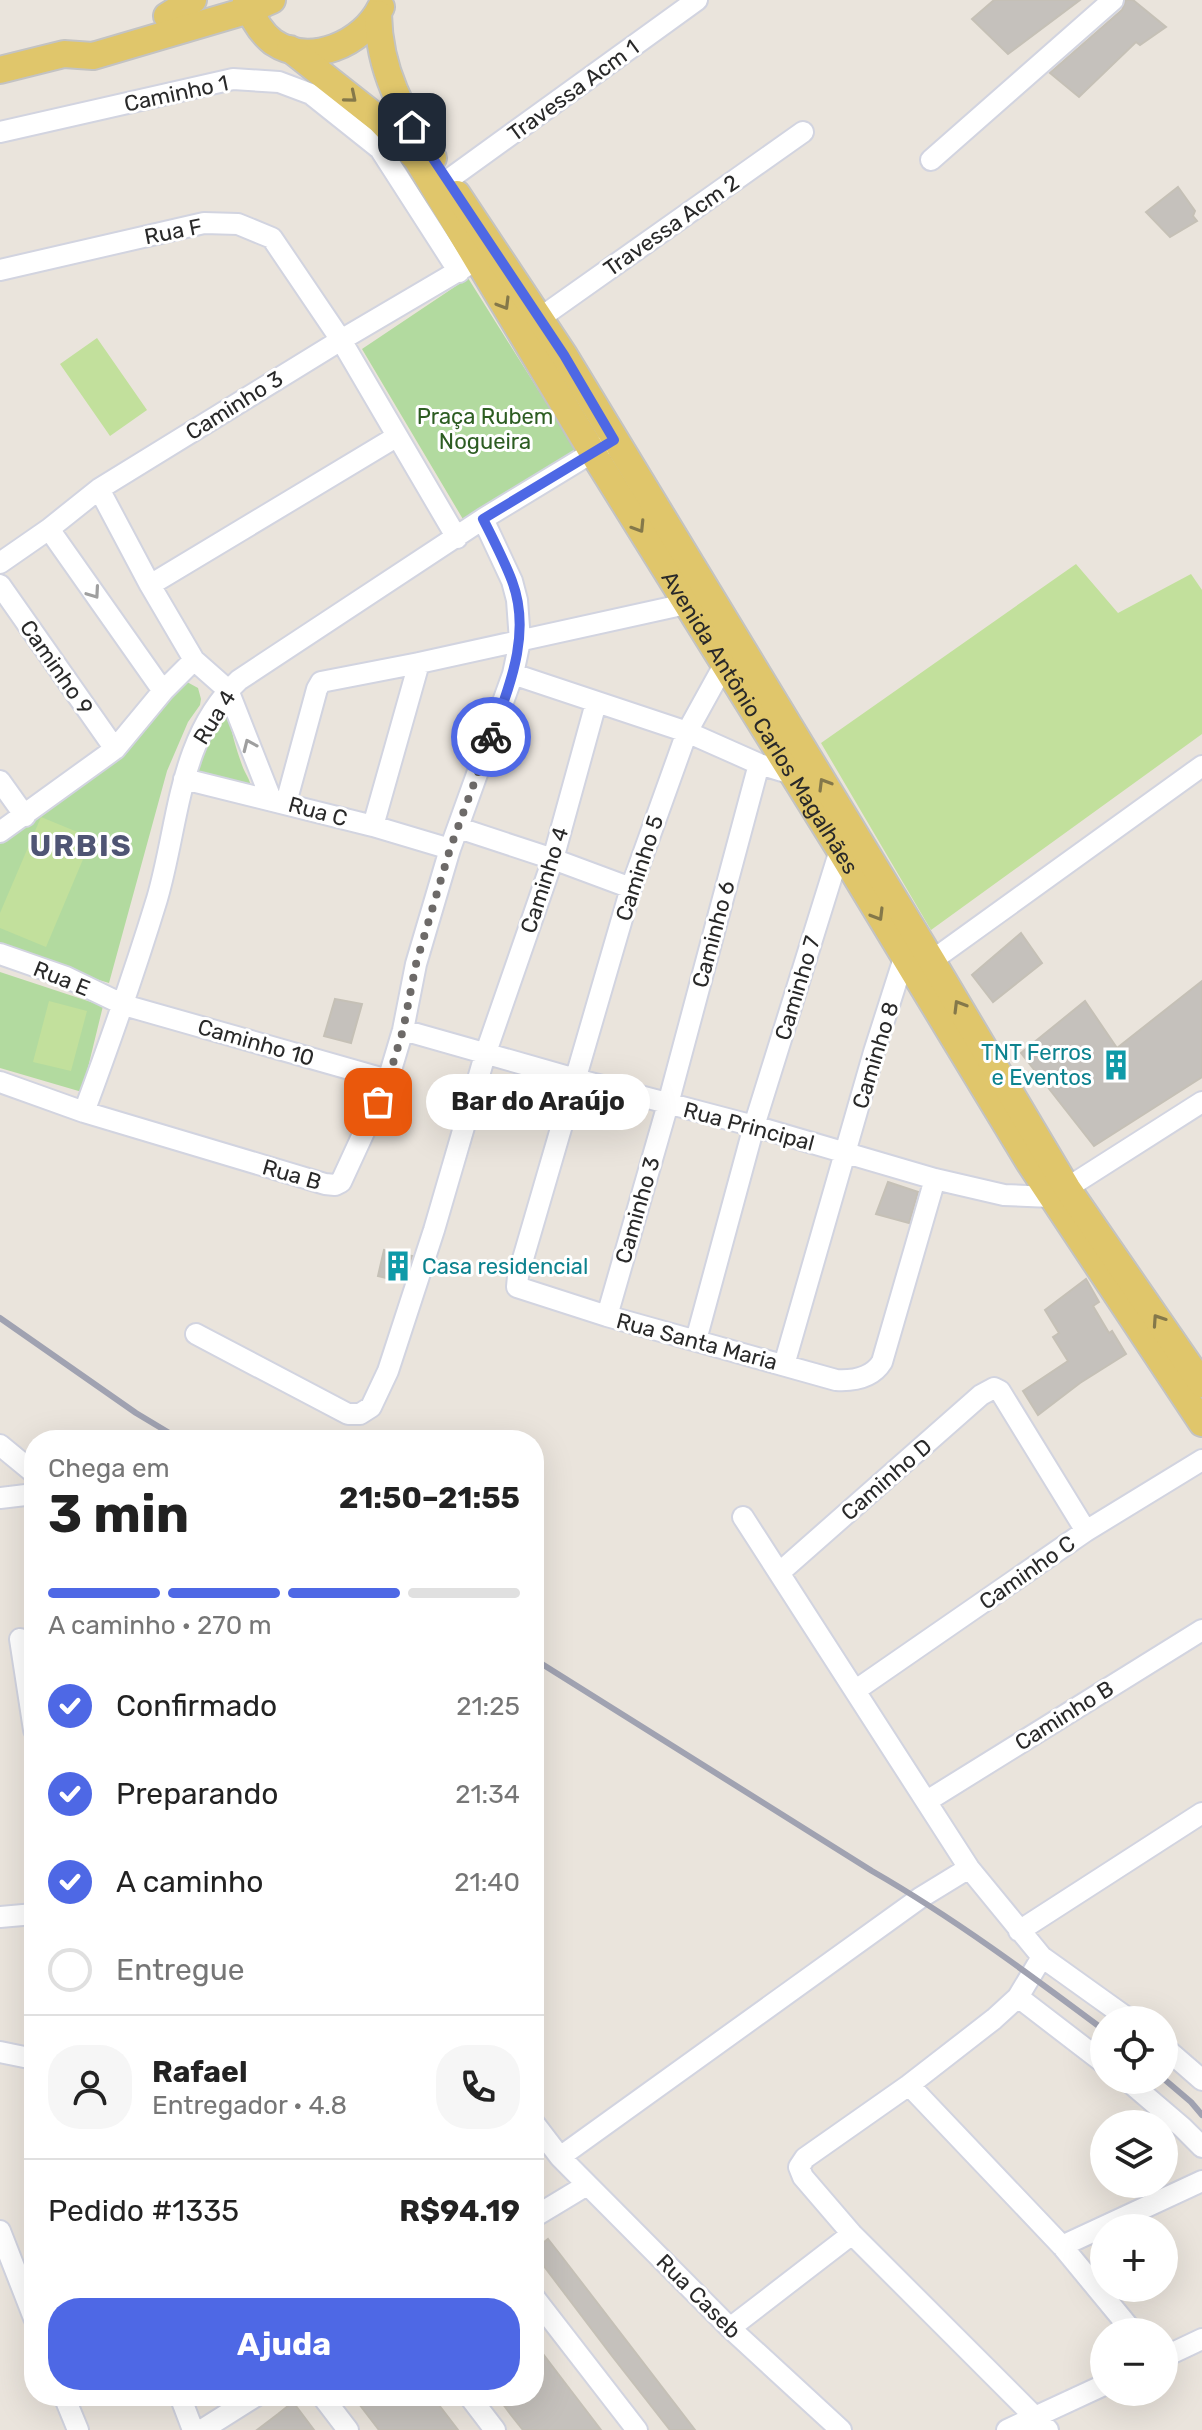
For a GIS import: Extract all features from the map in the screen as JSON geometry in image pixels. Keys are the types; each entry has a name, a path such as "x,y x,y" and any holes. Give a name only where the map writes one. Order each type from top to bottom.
{"main road":[{"path":"170,25 193,0"},
{"path":"170,25 220,0"},
{"path":"0,70 64,54 89,38 170,25 256,3"},
{"name":"Avenida Antônio Carlos Magalhães","path":"256,3 258,27 380,120 417,159 468,266 603,446 917,964 1202,1423"},
{"name":"Avenida Antônio Carlos Magalhães","path":"382,4 378,31 385,73 412,127 540,318 686,604 840,850 917,964 1029,1162 1059,1192 1202,1384"},
{"name":"Avenida Antônio Carlos Magalhães","path":"282,45 310,52 330,50 357,36 382,4"},
{"path":"170,25 213,30 282,45"}],"street":[{"name":"Travessa Acm 1","path":"448,180 697,0"},
{"path":"931,160 1113,0"},
{"name":"Caminho 1","path":"0,132 233,79 279,82 311,94 380,149 468,266"},
{"name":"Travessa Acm 2","path":"540,318 803,132"},
{"name":"Rua F","path":"0,270 204,223 238,224 272,238 341,340"},
{"name":"Caminho 3","path":"0,563 99,489 468,266"},
{"path":"341,340 457,538"},
{"path":"150,585 396,437"},
{"name":"Rua 4","path":"84,1112 124,1005 158,895 184,779 196,741 228,690 483,519 603,446"},
{"path":"99,489 194,660 228,690 279,801"},
{"path":"450,849 513,674 520,641 517,600 512,581 483,519"},
{"path":"49,529 163,691"},
{"name":"Caminho 9","path":"0,585 115,749"},
{"path":"279,801 321,682 686,604"},
{"path":"0,832 115,749 163,691 194,660"},
{"path":"373,826 419,663"},
{"name":"Caminho 5","path":"517,1287 516,1279 631,888 687,732 724,665"},
{"path":"513,674 687,732 759,764 792,774"},
{"name":"Caminho 4","path":"485,1055 553,859 596,703"},
{"name":"Caminho 6","path":"668,1104 759,764"},
{"path":"917,964 1202,766"},
{"name":"Rua C","path":"184,779 279,801 450,849"},
{"path":"0,781 25,816"},
{"path":"459,828 631,888"},
{"name":"Rua B","path":"0,1082 84,1112 335,1185 345,1177 388,1080 403,1030 416,964 450,849"},
{"name":"Caminho 7","path":"754,1126 840,850"},
{"name":"Rua E","path":"0,954 66,977 124,1005"},
{"name":"Caminho 8","path":"846,1152 874,1052 917,964"},
{"name":"Caminho 10","path":"124,1005 388,1080"},
{"name":"Rua Principal","path":"403,1030 935,1179 1004,1195 1059,1192"},
{"path":"196,1334 338,1410 348,1414 367,1412 388,1371 434,1230 485,1055"},
{"path":"1059,1192 1202,1102"},
{"name":"Caminho 3","path":"607,1316 668,1104"},
{"path":"696,1340 754,1126"},
{"path":"784,1365 846,1152"},
{"path":"1004,1195 1029,1162"},
{"name":"Rua Santa Maria","path":"517,1287 607,1316 836,1380 858,1379 877,1370 882,1362 935,1179"},
{"name":"Caminho D","path":"779,1573 981,1395 994,1388 1000,1391 1086,1531"},
{"path":"0,1445 24,1465"},
{"name":"Caminho C","path":"856,1690 1086,1531 1202,1460"},
{"path":"0,1498 24,1495"},
{"path":"743,1517 969,1868 1042,1957 1104,2006"},
{"name":"Caminho B","path":"927,1801 1202,1630"},
{"path":"18,1639 24,1673"},
{"path":"1019,1931 1202,1813"},
{"path":"560,2157 920,1898 969,1868"},
{"path":"0,1917 24,1915"},
{"path":"1042,1957 1018,1997 983,2028 805,2158 799,2167 803,2177 852,2234 1043,2423"},
{"path":"1018,1997 1090,2052"},
{"path":"0,2052 24,2057"},
{"path":"1178,2059 1202,2080"},
{"path":"909,2085 1062,2246 1121,2318"},
{"path":"1143,2094 1202,2147"},
{"path":"544,2136 560,2157"},
{"path":"544,2151 560,2157"},
{"name":"Rua Caseb","path":"560,2157 730,2328 841,2430"},
{"path":"1062,2246 1202,2181"},
{"path":"544,2211 587,2185"},
{"path":"0,2231 24,2292"},
{"path":"730,2328 852,2234"},
{"path":"544,2310 637,2430"},
{"path":"1178,2350 1202,2339"},
{"path":"1007,2430 1043,2423 1090,2394"},
{"path":"68,2406 78,2430"},
{"path":"187,2406 202,2429 240,2406"},
{"path":"330,2406 348,2430"},
{"path":"477,2406 495,2430"}],"green space":[{"name":"Praça Rubem Nogueira","path":"468,278 579,455 467,526 362,349"},
{"path":"97,338 147,410 110,436 60,364"},
{"path":"1076,564 1118,613 1191,574 1202,590 1202,734 931,930 821,743"},
{"path":"181,681 198,688 200,705 188,722 167,771 109,983 0,950 0,842"},
{"path":"219,706 229,714 251,789 180,769"},
{"path":"41,817 92,838 46,947 0,928 0,913"},
{"path":"0,972 103,1006 82,1092 0,1068"},
{"path":"49,1001 87,1011 71,1071 33,1062"}],"building":[{"path":"994,0 1080,0 1008,54 972,19"},
{"path":"1126,0 1133,0 1166,27 1140,45 1136,42 1079,97 1050,73 1122,10"},
{"path":"1178,187 1195,211 1193,216 1197,221 1170,237 1146,212"},
{"path":"1021,933 1042,963 993,1002 972,975"},
{"name":"TNT Ferros e Eventos","path":"1202,981 1202,1077 1094,1146 1021,1053 1085,1001 1117,1048"},
{"path":"335,999 362,1004 351,1043 324,1036"},
{"path":"888,1182 918,1192 909,1223 876,1214"},
{"name":"Casa residencial","path":"384,1250 412,1256 403,1282 378,1276"},
{"path":"1086,1279 1099,1302 1093,1306 1126,1354 1038,1415 1023,1391 1068,1361 1053,1337 1059,1333 1045,1310"},
{"path":"548,2239 695,2430 670,2430 544,2266 544,2242"},
{"path":"544,2355 601,2430 523,2430 504,2406 544,2406"},
{"path":"288,2406 296,2406 314,2430 257,2430"},
{"path":"361,2406 440,2406 458,2430 379,2430"}],"railway":[{"path":"0,1318 164,1430"},
{"path":"544,1665 962,1927 1090,2020"},
{"path":"1178,2091 1202,2115"}],"way so far":[{"path":"378,1102 403,1030 416,964 450,849 491,737"}],"place":[{"name":"TNT Ferros e Eventos","path":"1116,1065"},
{"name":"Bar do Araújo","path":"378,1102"},
{"name":"Casa residencial","path":"398,1266"}],"district":[{"name":"URBIS","path":"81,846"}],"route":[{"path":"412,127 564,355 614,440 483,519 512,581 517,600 520,641 513,674 491,737"}]}
